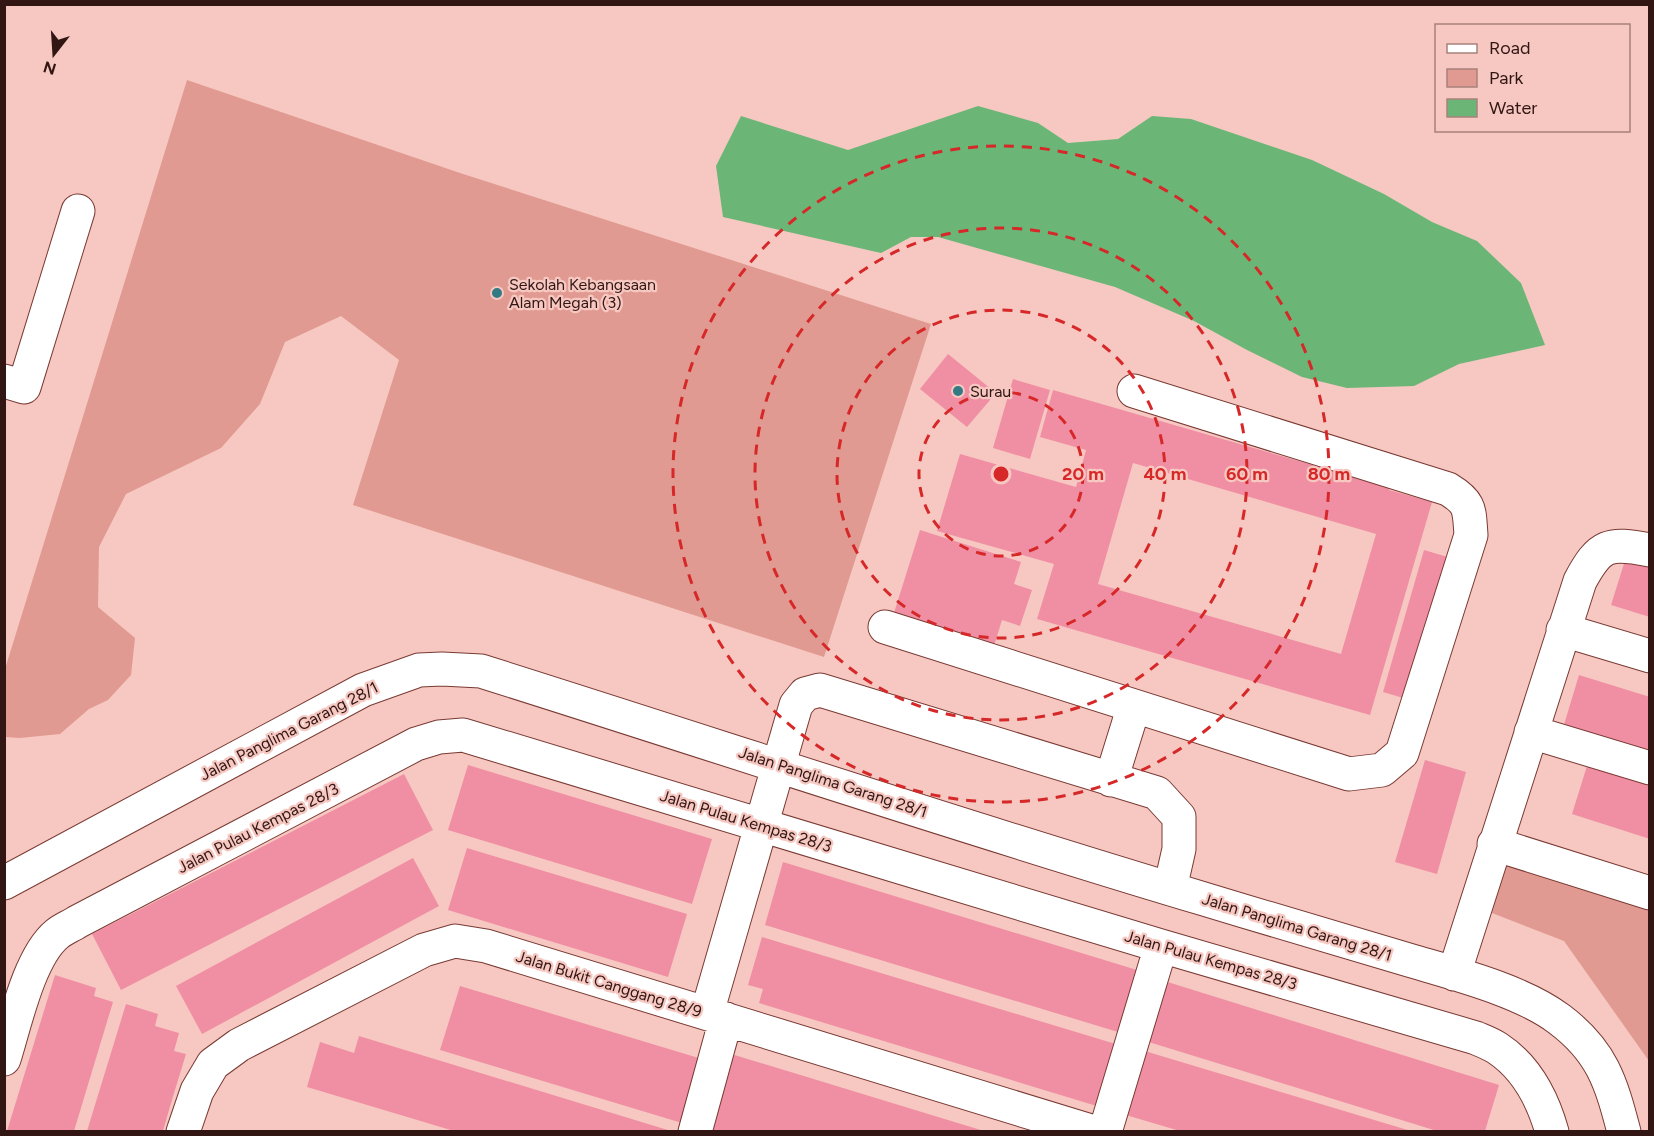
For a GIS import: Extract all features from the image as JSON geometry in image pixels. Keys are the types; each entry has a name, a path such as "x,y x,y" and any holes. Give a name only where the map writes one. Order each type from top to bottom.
{"street":[{"path":"4,381 24,387 78,211"},
{"path":"885,627 1349,774 1382,770 1402,753 1471,535 1469,510 1463,498 1448,489 1134,392"},
{"path":"1454,974 1580,581 1591,561 1605,548 1623,545 1650,550"},
{"path":"1563,630 1650,656"},
{"name":"Jalan Panglima Garang 28/1","path":"4,883 363,690 418,670 481,671 1170,889 1454,974 1532,1002 1560,1019 1602,1062 1624,1131"},
{"path":"695,1131 716,1016 761,826 796,705 805,694 820,690 1157,794 1179,817 1179,849 1170,889"},
{"path":"1111,780 1134,706"},
{"path":"1531,732 1650,768"},
{"name":"Jalan Pulau Kempas 28/3","path":"4,1059 30,978 41,954 56,935 416,744 439,737 463,735 1161,946 1476,1038 1498,1048 1514,1062 1526,1077 1546,1113 1552,1131"},
{"path":"1494,844 1650,893"},
{"name":"Jalan Bukit Canggang 28/9","path":"183,1131 197,1091 213,1064 239,1045 424,950 455,941 486,946 1094,1131"},
{"path":"1105,1131 1161,946"}],"green space":[{"path":"187,80 460,173 931,324 824,657 353,505 399,360 341,316 285,342 260,404 221,448 126,494 99,547 98,607 135,638 131,675 108,700 89,709 60,734 20,738 5,737 5,669"},
{"path":"1506,861 1649,907 1649,1061 1564,941 1492,913"}],"water":[{"path":"978,106 1038,123 1068,143 1118,139 1152,116 1191,119 1312,160 1384,194 1432,222 1477,241 1521,283 1545,345 1459,364 1414,386 1347,388 1302,377 1194,321 1115,287 938,237 911,237 881,253 723,217 716,166 741,116 848,150"}],"building":[{"name":"Surau","path":"948,354 996,393 967,427 920,389"},
{"path":"1013,379 1050,390 1030,459 993,448"},
{"path":"1053,390 1389,487 1389,490 1432,502 1370,715 1037,619 1054,564 937,531 960,454 1076,487 1086,450 1040,437","holes":["1133,463 1376,534 1341,654 1098,584"]},
{"path":"920,530 1021,562 1014,584 1032,590 1020,626 1002,620 993,649 893,616"},
{"path":"1424,550 1451,558 1410,700 1383,692"},
{"path":"1627,554 1650,561 1650,617 1611,605"},
{"path":"1579,675 1650,697 1650,756 1563,728"},
{"path":"1425,760 1466,772 1437,874 1395,862"},
{"path":"468,765 712,839 692,904 448,830"},
{"path":"1587,766 1650,785 1650,839 1572,814"},
{"path":"404,774 433,830 121,990 92,934"},
{"path":"467,848 687,914 668,977 448,910"},
{"path":"413,858 439,906 202,1034 176,986"},
{"path":"783,862 1137,970 1118,1032 765,925"},
{"path":"762,937 1119,1045 1100,1107 759,1003 763,989 748,985"},
{"path":"55,975 96,988 94,996 113,1002 74,1131 7,1131"},
{"path":"1158,979 1499,1085 1485,1131 1437,1131 1139,1039"},
{"path":"460,986 702,1059 682,1123 440,1050"},
{"path":"126,1004 158,1014 155,1026 179,1033 174,1051 186,1054 163,1131 87,1131"},
{"path":"359,1036 671,1131 454,1131 307,1087 320,1042 354,1053"},
{"path":"1138,1049 1411,1131 1180,1131 1119,1113"},
{"path":"728,1053 984,1131 704,1131"}],"place":[{"name":"Sekolah Kebangsaan Alam Megah (3)","path":"497,293"},
{"name":"Surau","path":"958,391"}]}
